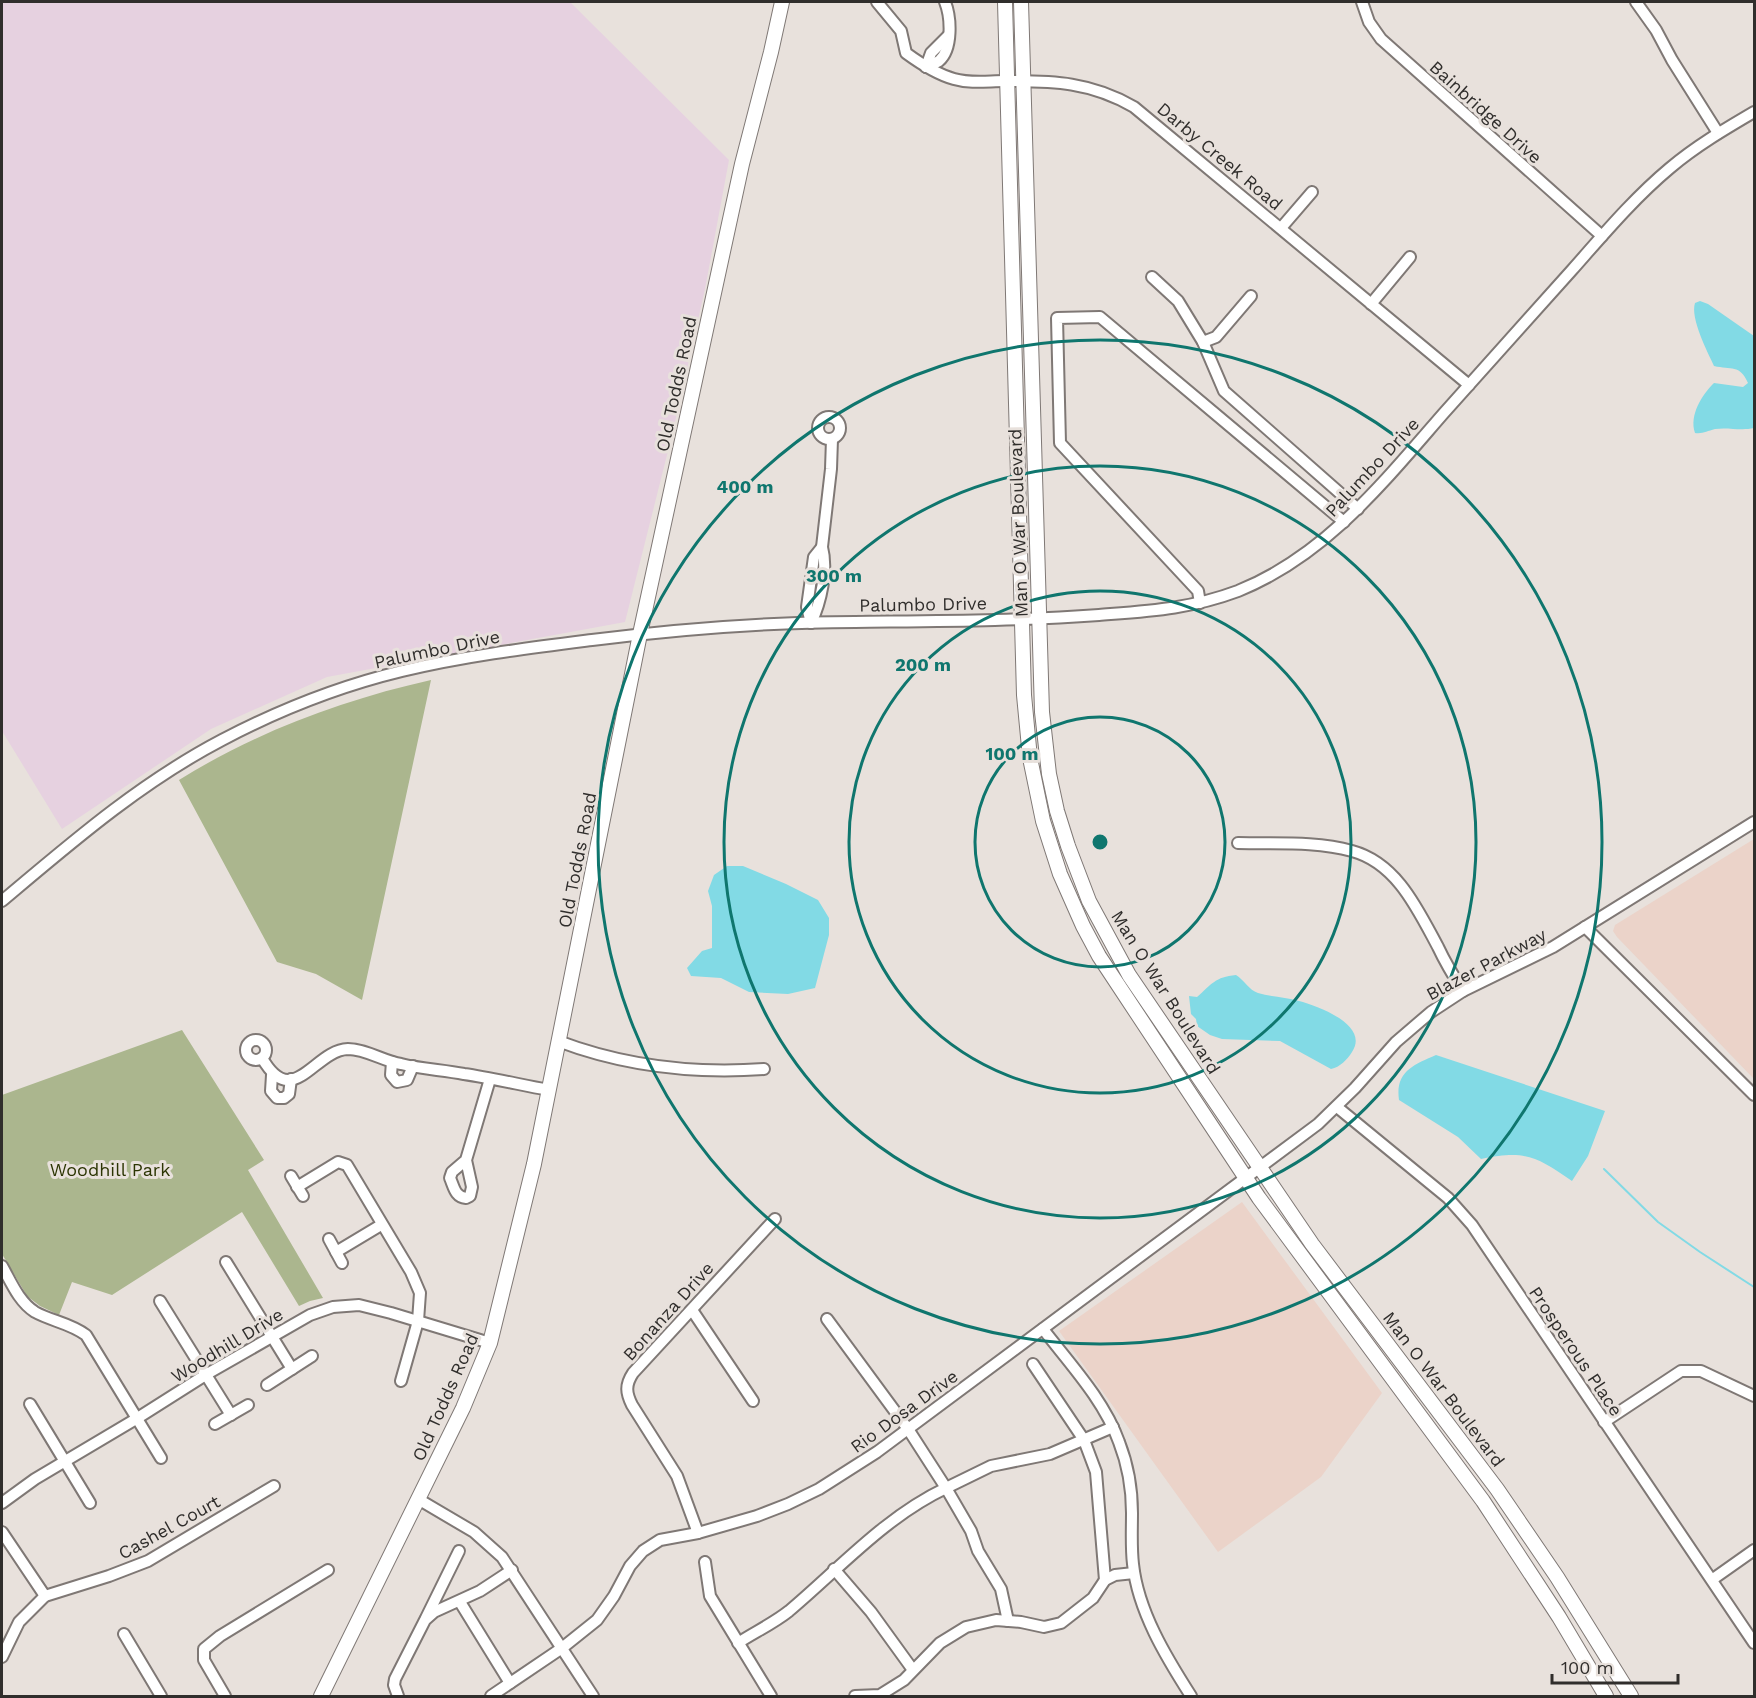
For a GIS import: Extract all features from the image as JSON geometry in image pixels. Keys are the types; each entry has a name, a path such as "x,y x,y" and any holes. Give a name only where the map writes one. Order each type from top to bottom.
{"main road":[{"name":"Old Todds Road","path":"321,1696 463,1408 490,1343 534,1164 640,634 742,164 782,2"},
{"name":"Man O War Boulevard","path":"1005,2 1025,706 1030,758 1043,822 1060,874 1083,926 1113,980 1305,1262 1468,1479 1559,1617 1606,1696"},
{"name":"Man O War Boulevard","path":"1021,2 1042,712 1049,774 1057,811 1079,877 1102,927 1129,975 1259,1167 1340,1281 1503,1499 1570,1596 1631,1696"}],"street":[{"name":"Darby Creek Road","path":"877,2 901,31 906,53 937,73 963,81 1074,84 1102,91 1147,116 1469,385"},
{"path":"926,67 939,61 947,50 950,23 945,2"},
{"name":"Bainbridge Drive","path":"1362,2 1369,22 1381,39 1602,236"},
{"path":"1636,2 1656,30 1718,133"},
{"name":"Palumbo Drive","path":"2,901 89,827 128,798 220,741 276,714 373,679 501,652 640,634 811,622 1022,620 1169,610 1200,603 1241,589 1279,571 1310,550 1344,522 1602,236 1668,170 1718,133 1755,112"},
{"path":"1281,228 1312,192"},
{"path":"1371,304 1410,257"},
{"path":"1152,277 1178,301 1203,342 1224,391 1358,509"},
{"path":"1203,342 1216,337 1251,296"},
{"path":"1200,603 1198,591 1060,444 1057,318 1100,317 1344,522"},
{"path":"811,622 807,607 814,557 822,547 832,439"},
{"name":"Blazer Parkway","path":"1259,1167 1303,1136 1337,1107 1406,1032 1431,1012 1463,991 1531,958 1586,927 1755,822"},
{"path":"1238,843 1308,844 1355,851 1372,859 1393,876 1410,897 1463,991"},
{"path":"1586,927 1755,1095"},
{"path":"558,1041 604,1056 662,1067 764,1070"},
{"path":"262,1058 272,1075 280,1079 300,1076 343,1050 359,1050 392,1062 549,1090"},
{"path":"392,1062 391,1075 397,1082 404,1082 409,1078 413,1066"},
{"path":"272,1075 271,1091 277,1098 284,1098 289,1094 291,1079"},
{"path":"465,1160 490,1079"},
{"name":"Prosperous Place","path":"1337,1107 1459,1208 1755,1643"},
{"path":"291,1176 300,1191 332,1165 343,1162 351,1170 417,1285 421,1302 418,1321 401,1381"},
{"name":"Rio Dosa Drive","path":"491,1696 562,1648 597,1620 614,1596 630,1566 643,1551 660,1540 698,1533 757,1516 819,1489 858,1465 1259,1167"},
{"name":"Bonanza Drive","path":"698,1533 676,1476 626,1394 626,1386 633,1373 775,1219"},
{"path":"336,1252 381,1225"},
{"path":"329,1239 342,1263"},
{"path":"226,1262 292,1369"},
{"path":"2,1266 25,1304 42,1315 77,1328 86,1335 161,1458"},
{"path":"160,1301 231,1415"},
{"name":"Woodhill Drive","path":"2,1503 207,1374 310,1314 345,1305 374,1308 490,1343"},
{"path":"692,1310 753,1401"},
{"path":"826,1319 908,1429 946,1488 971,1531 978,1551 1001,1589 1008,1621"},
{"path":"1043,1329 1092,1393 1113,1427 1128,1472 1134,1573 1142,1602 1150,1622 1191,1696"},
{"path":"267,1385 312,1356"},
{"path":"1033,1364 1084,1440 1096,1472 1105,1581"},
{"path":"1604,1422 1681,1371 1701,1371 1755,1396"},
{"path":"30,1404 90,1503"},
{"path":"215,1424 248,1405"},
{"path":"738,1643 788,1612 876,1533 946,1488 991,1466 1050,1454 1113,1427"},
{"name":"Cashel Court","path":"2,1657 19,1622 45,1596 148,1561 274,1486"},
{"path":"418,1499 483,1539 512,1570 591,1696"},
{"path":"2,1532 45,1596"},
{"path":"1713,1579 1755,1550"},
{"path":"398,1696 395,1691 395,1679 459,1551"},
{"path":"705,1562 710,1596 771,1696"},
{"path":"225,1696 204,1660 204,1649 220,1636 328,1569"},
{"path":"834,1569 872,1612 913,1670"},
{"path":"425,1620 434,1612 460,1602 512,1570"},
{"path":"855,1696 880,1695 904,1680 940,1643 966,1627 996,1620 1044,1627 1061,1623 1093,1598 1105,1581 1115,1575 1134,1573"},
{"path":"460,1602 510,1683"},
{"path":"124,1634 161,1696"}],"shaded area":[{"path":"2,2 570,2 729,160 705,289 672,435 625,622 327,677 211,729 62,829 2,731"},
{"path":"1754,839 1754,1079 1613,931 1615,925"},
{"path":"1242,1202 1382,1393 1321,1477 1218,1552 1059,1331"}],"green space":[{"path":"431,680 362,1000 316,974 277,962 179,780 238,747 300,720 365,697"},
{"name":"Woodhill Park","path":"182,1030 264,1160 248,1170 323,1298 299,1306 242,1212 112,1295 72,1282 59,1315 40,1306 27,1296 2,1254 2,1095"}],"water":[{"path":"1700,301 1708,304 1754,336 1754,428 1715,429 1695,433 1695,412 1705,393 1714,383 1743,387 1748,383 1738,370 1714,366 1695,317 1695,303"},
{"path":"727,866 743,866 818,900 829,918 829,935 815,988 788,994 749,992 721,978 691,976 687,968 702,951 712,948 712,906 708,891 714,875"},
{"path":"1236,975 1258,993 1307,1004 1339,1018 1354,1033 1356,1042 1350,1055 1340,1065 1331,1069 1280,1041 1222,1039 1210,1035 1197,1026 1196,1019 1191,1014 1189,996 1197,997 1218,979"},
{"path":"1436,1055 1605,1111 1588,1156 1572,1181 1530,1157 1509,1155 1481,1159 1458,1137 1399,1100 1398,1090 1407,1071"}],"waterway":[{"path":"1604,1169 1658,1222 1754,1287"}]}
